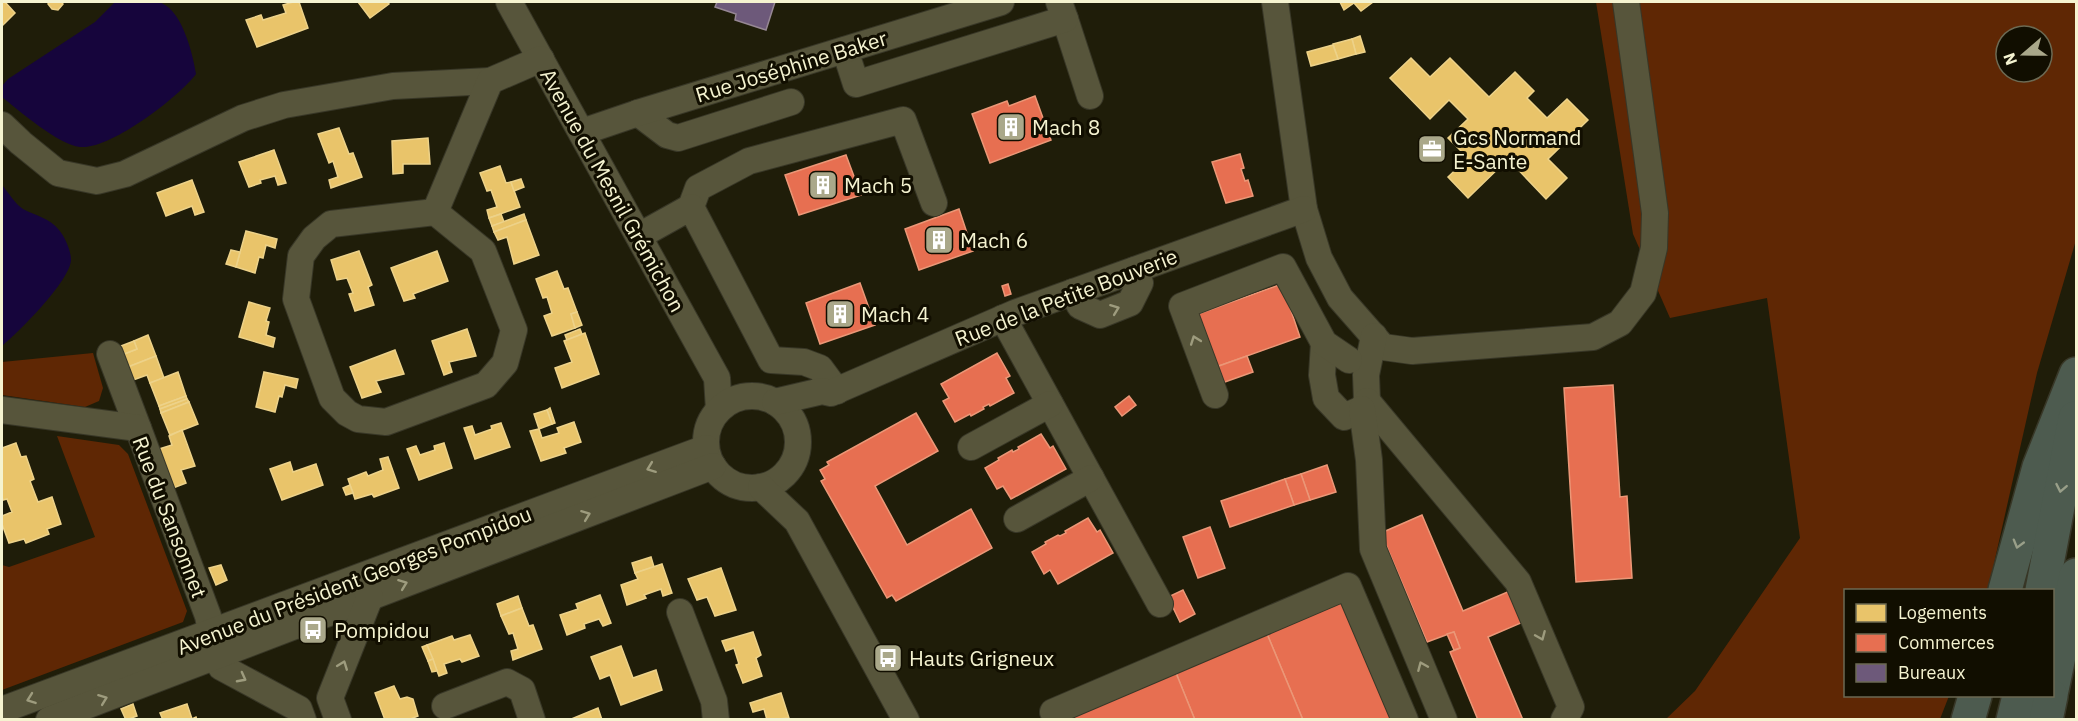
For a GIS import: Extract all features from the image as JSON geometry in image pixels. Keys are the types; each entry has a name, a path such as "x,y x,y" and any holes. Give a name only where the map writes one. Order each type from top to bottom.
{"highway":[{"path":"2006,589 2039,468 2076,374"},
{"path":"2042,589 2076,410"},
{"path":"2054,680 2076,575"},
{"path":"1968,720 1975,697"},
{"path":"2013,720 2019,697"},
{"path":"2046,720 2051,697"}],"street":[{"name":"Avenue du Mesnil Grémichon","path":"509,2 717,378 719,410"},
{"name":"Rue Joséphine Baker","path":"582,132 845,50 974,6 1001,2"},
{"path":"1275,2 1304,209 1319,258 1340,298 1383,346 1412,351 1593,337 1620,322 1643,293 1654,248 1655,213 1626,2"},
{"path":"845,50 856,84 1062,10 1090,96"},
{"path":"2,124 58,173 97,181 125,174 243,118 284,105 393,86 490,81 541,59"},
{"path":"435,212 490,81"},
{"path":"638,113 667,135 678,138 791,102"},
{"path":"639,236 691,207 698,188 749,161 903,120 934,203"},
{"path":"691,207 771,360 804,362 820,368 834,392"},
{"name":"Rue de la Petite Bouverie","path":"794,423 826,402 834,392 1002,318 1304,209"},
{"path":"435,212 483,252 514,330 505,363 486,385 386,422 358,419 347,413 332,398 296,299 301,256 314,238 331,224 435,212"},
{"path":"1215,395 1182,306 1283,267 1330,337 1358,367 1365,405 1370,460 1373,549 1444,720"},
{"path":"1347,306 1330,337 1322,375 1326,398 1344,417 1365,405"},
{"path":"1002,318 1160,604"},
{"path":"1358,367 1374,336"},
{"path":"110,354 138,428"},
{"path":"1322,375 1333,361 1358,367"},
{"path":"717,378 747,396"},
{"name":"Rue de la Petite Bouverie","path":"775,402 822,391 834,392"},
{"path":"793,464 782,477 761,487 745,488 724,478 709,457 710,423 719,410 732,400 747,396 760,396 775,402 786,410 794,423 798,438 791,487 797,521"},
{"path":"970,447 1050,404"},
{"path":"1365,405 1518,582 1570,707 1564,720"},
{"name":"Rue du Sansonnet","path":"2,410 138,428 208,616 213,645"},
{"name":"Avenue du Président Georges Pompidou","path":"2,710 213,645 709,457"},
{"path":"1017,519 1091,478"},
{"path":"761,487 797,521 906,720"},
{"path":"1053,712 1348,586 1405,720"},
{"path":"213,645 221,667 301,714 334,709 366,587"},
{"path":"680,612 714,701 716,720"},
{"name":"Avenue du Président Georges Pompidou","path":"53,719 213,645"},
{"path":"445,706 507,682 522,690 532,720"}],"shaded area":[{"path":"152,1 165,5 173,12 184,32 196,74 175,96 125,131 93,146 71,145 39,126 2,97 2,86 8,79 95,22 115,2"},
{"path":"1596,2 2076,2 2076,240 2037,373 1988,589 1844,589 1844,697 1949,697 1940,719 1666,719 1695,691 1800,538 1767,298 1670,318 1633,234"},
{"path":"2,185 20,207 55,226 65,240 71,260 53,293 31,319 2,346"},
{"path":"93,353 103,388 99,401 85,407 2,395 2,362"},
{"path":"57,436 119,445 128,454 187,611 183,622 2,690 2,565 9,567 95,537"}],"building: Logements":[{"path":"2,2 5,2 15,13 2,26"},
{"path":"49,2 63,4 58,10 52,9"},
{"path":"299,2 308,28 257,47 246,20 261,15 263,20 286,13 283,5"},
{"path":"358,2 387,2 389,4 370,18"},
{"path":"1340,2 1373,2 1361,11 1354,3 1344,10"},
{"path":"1360,36 1365,52 1356,54 1352,39"},
{"path":"1352,39 1356,54 1338,59 1333,44"},
{"path":"1333,45 1338,59 1311,66 1307,52"},
{"path":"1411,58 1430,77 1450,58 1489,97 1515,72 1534,91 1527,98 1547,118 1567,99 1588,120 1548,159 1567,178 1546,199 1508,159 1468,198 1448,177 1468,158 1448,138 1468,119 1449,100 1430,119 1390,78"},
{"path":"339,128 349,154 353,153 362,177 331,188 329,180 338,177 333,161 329,163 318,134"},
{"path":"428,138 430,164 403,164 403,173 393,174 392,141"},
{"path":"274,150 286,183 278,185 275,176 260,180 261,183 249,187 239,162"},
{"path":"500,166 506,183 511,182 520,207 489,218 487,210 497,207 491,190 487,191 480,173"},
{"path":"521,179 524,187 514,191 511,182"},
{"path":"192,180 204,212 195,215 192,206 166,216 157,193"},
{"path":"501,214 504,222 492,226 489,218"},
{"path":"524,214 526,220 494,232 492,226"},
{"path":"526,220 539,255 514,264 507,237 498,240 494,232"},
{"path":"246,231 277,239 275,248 266,245 263,258 259,257 255,273 236,267"},
{"path":"231,250 240,252 236,267 226,264"},
{"path":"359,251 372,285 368,287 374,305 355,311 349,294 353,293 347,278 337,280 331,260"},
{"path":"437,251 448,281 413,294 415,298 404,301 391,268"},
{"path":"557,271 564,289 568,288 577,312 571,314 575,328 552,336 544,316 552,313 547,297 543,298 536,279"},
{"path":"249,302 270,308 266,321 269,322 266,335 275,338 273,347 239,337"},
{"path":"577,312 582,325 575,328 571,314"},
{"path":"467,329 476,356 449,362 452,372 444,375 432,341"},
{"path":"580,329 582,334 567,340 565,335"},
{"path":"585,333 599,374 562,388 555,368 572,362 564,341"},
{"path":"148,335 156,356 128,367 124,354 137,349 134,341"},
{"path":"134,341 137,349 124,354 121,346"},
{"path":"395,350 404,374 376,381 381,392 362,398 350,367"},
{"path":"156,356 164,378 150,383 147,375 133,380 128,367"},
{"path":"178,372 186,396 159,406 150,383"},
{"path":"264,372 298,379 296,388 285,385 282,397 279,396 275,412 256,407"},
{"path":"186,396 187,399 160,409 159,406"},
{"path":"187,399 189,402 161,413 160,409"},
{"path":"189,402 198,424 170,435 161,413"},
{"path":"550,408 555,423 552,424 547,410"},
{"path":"547,410 552,424 539,429 534,414"},
{"path":"574,422 581,442 564,448 566,453 541,461 530,431 539,429 542,438 559,433 557,428"},
{"path":"501,423 510,447 475,459 464,428 472,426 475,435"},
{"path":"182,430 195,466 181,470 186,483 173,488 159,449 172,445 169,436"},
{"path":"16,443 21,457 26,456 34,479 30,481 38,502 52,497 61,524 47,529 49,534 26,543 24,539 9,543 2,524 2,516 12,512 7,499 3,500 2,497 2,448"},
{"path":"444,443 452,468 419,480 407,449 416,446 420,455 435,450 434,446"},
{"path":"388,457 399,488 374,497 372,494 355,499 348,479 366,472 368,476 383,470 380,459"},
{"path":"290,462 293,472 316,464 323,485 282,500 270,469"},
{"path":"350,485 353,493 346,495 343,488"},
{"path":"651,557 654,567 635,573 632,563"},
{"path":"662,564 672,593 663,596 661,589 644,595 646,598 627,605 621,585 638,579 635,573"},
{"path":"221,565 227,580 216,585 209,568"},
{"path":"721,568 736,610 715,616 707,597 697,600 688,579"},
{"path":"600,595 611,623 603,626 599,619 584,624 585,628 567,635 560,615 578,609 576,604"},
{"path":"518,596 522,608 501,616 497,604"},
{"path":"522,608 529,626 533,625 542,649 513,660 511,651 518,649 513,633 509,634 501,616"},
{"path":"753,632 761,655 756,658 762,676 743,683 736,665 739,664 734,648 726,651 722,641"},
{"path":"470,635 479,656 462,662 460,659 444,664 447,673 439,676 427,645 452,636 454,640"},
{"path":"427,645 433,659 428,661 422,647"},
{"path":"621,646 633,678 656,670 662,690 621,705 610,675 600,679 591,657"},
{"path":"433,659 437,671 432,672 428,661"},
{"path":"394,686 400,699 407,697 413,699 418,716 408,720 385,720 375,693"},
{"path":"781,693 789,718 767,720 764,709 753,712 750,703"},
{"path":"133,704 137,716 126,720 121,709"},
{"path":"187,704 192,719 196,717 197,720 163,720 160,713"},
{"path":"598,708 602,720 569,720"}],"building: Commerces":[{"name":"Mach 8","path":"1035,96 1051,140 990,163 972,114 1007,101 1009,106"},
{"path":"1240,154 1244,168 1241,169 1245,181 1248,180 1253,196 1226,203 1212,162"},
{"name":"Mach 5","path":"846,155 861,195 799,215 785,175"},
{"name":"Mach 6","path":"959,209 973,251 919,270 905,229"},
{"name":"Mach 4","path":"860,283 875,325 820,344 806,303"},
{"path":"1008,284 1011,294 1005,296 1002,286"},
{"path":"1282,284 1300,337 1216,367 1198,314"},
{"path":"997,353 1010,376 1006,378 1014,393 955,422 943,401 949,398 941,384"},
{"path":"1247,356 1253,372 1222,383 1216,367"},
{"path":"1613,385 1620,497 1627,496 1632,578 1576,582 1564,388"},
{"path":"1129,396 1136,405 1122,416 1115,407"},
{"path":"916,413 938,451 875,486 907,545 971,509 992,548 896,601 892,595 887,598 821,481 825,479 820,470 829,465 827,462"},
{"path":"1041,434 1050,448 1053,446 1066,469 1011,499 1003,486 997,489 985,468 999,460 998,458 1012,450 1013,452 1019,449 1018,447"},
{"path":"1327,465 1336,492 1310,500 1301,474"},
{"path":"1301,474 1310,500 1294,505 1285,479"},
{"path":"1285,479 1294,505 1230,527 1221,501"},
{"path":"1422,515 1463,611 1517,588 1530,619 1488,637 1523,720 1478,720 1450,652 1460,648 1454,632 1427,642 1381,533"},
{"path":"1088,518 1097,532 1100,530 1113,553 1058,584 1050,570 1044,574 1032,552 1046,544 1045,542 1066,533 1065,531"},
{"path":"1210,527 1225,568 1198,578 1183,537"},
{"path":"1183,590 1195,614 1180,622 1168,597"},
{"path":"1345,595 1397,720 1303,720 1265,629"},
{"path":"1265,629 1303,720 1195,720 1174,668"},
{"path":"1454,632 1460,648 1454,650 1447,634"},
{"path":"1174,668 1195,720 1051,720"}],"building: Bureaux":[{"path":"717,2 775,2 766,30 735,20 736,14 715,7"}],"place":[{"name":"Mach 8","path":"1011,127"},
{"name":"Gcs Normand E-Sante","path":"1432,149"},
{"name":"Mach 5","path":"823,185"},
{"name":"Mach 6","path":"939,240"},
{"name":"Mach 4","path":"840,314"},
{"name":"Pompidou","path":"313,630"},
{"name":"Hauts Grigneux","path":"888,658"}]}
